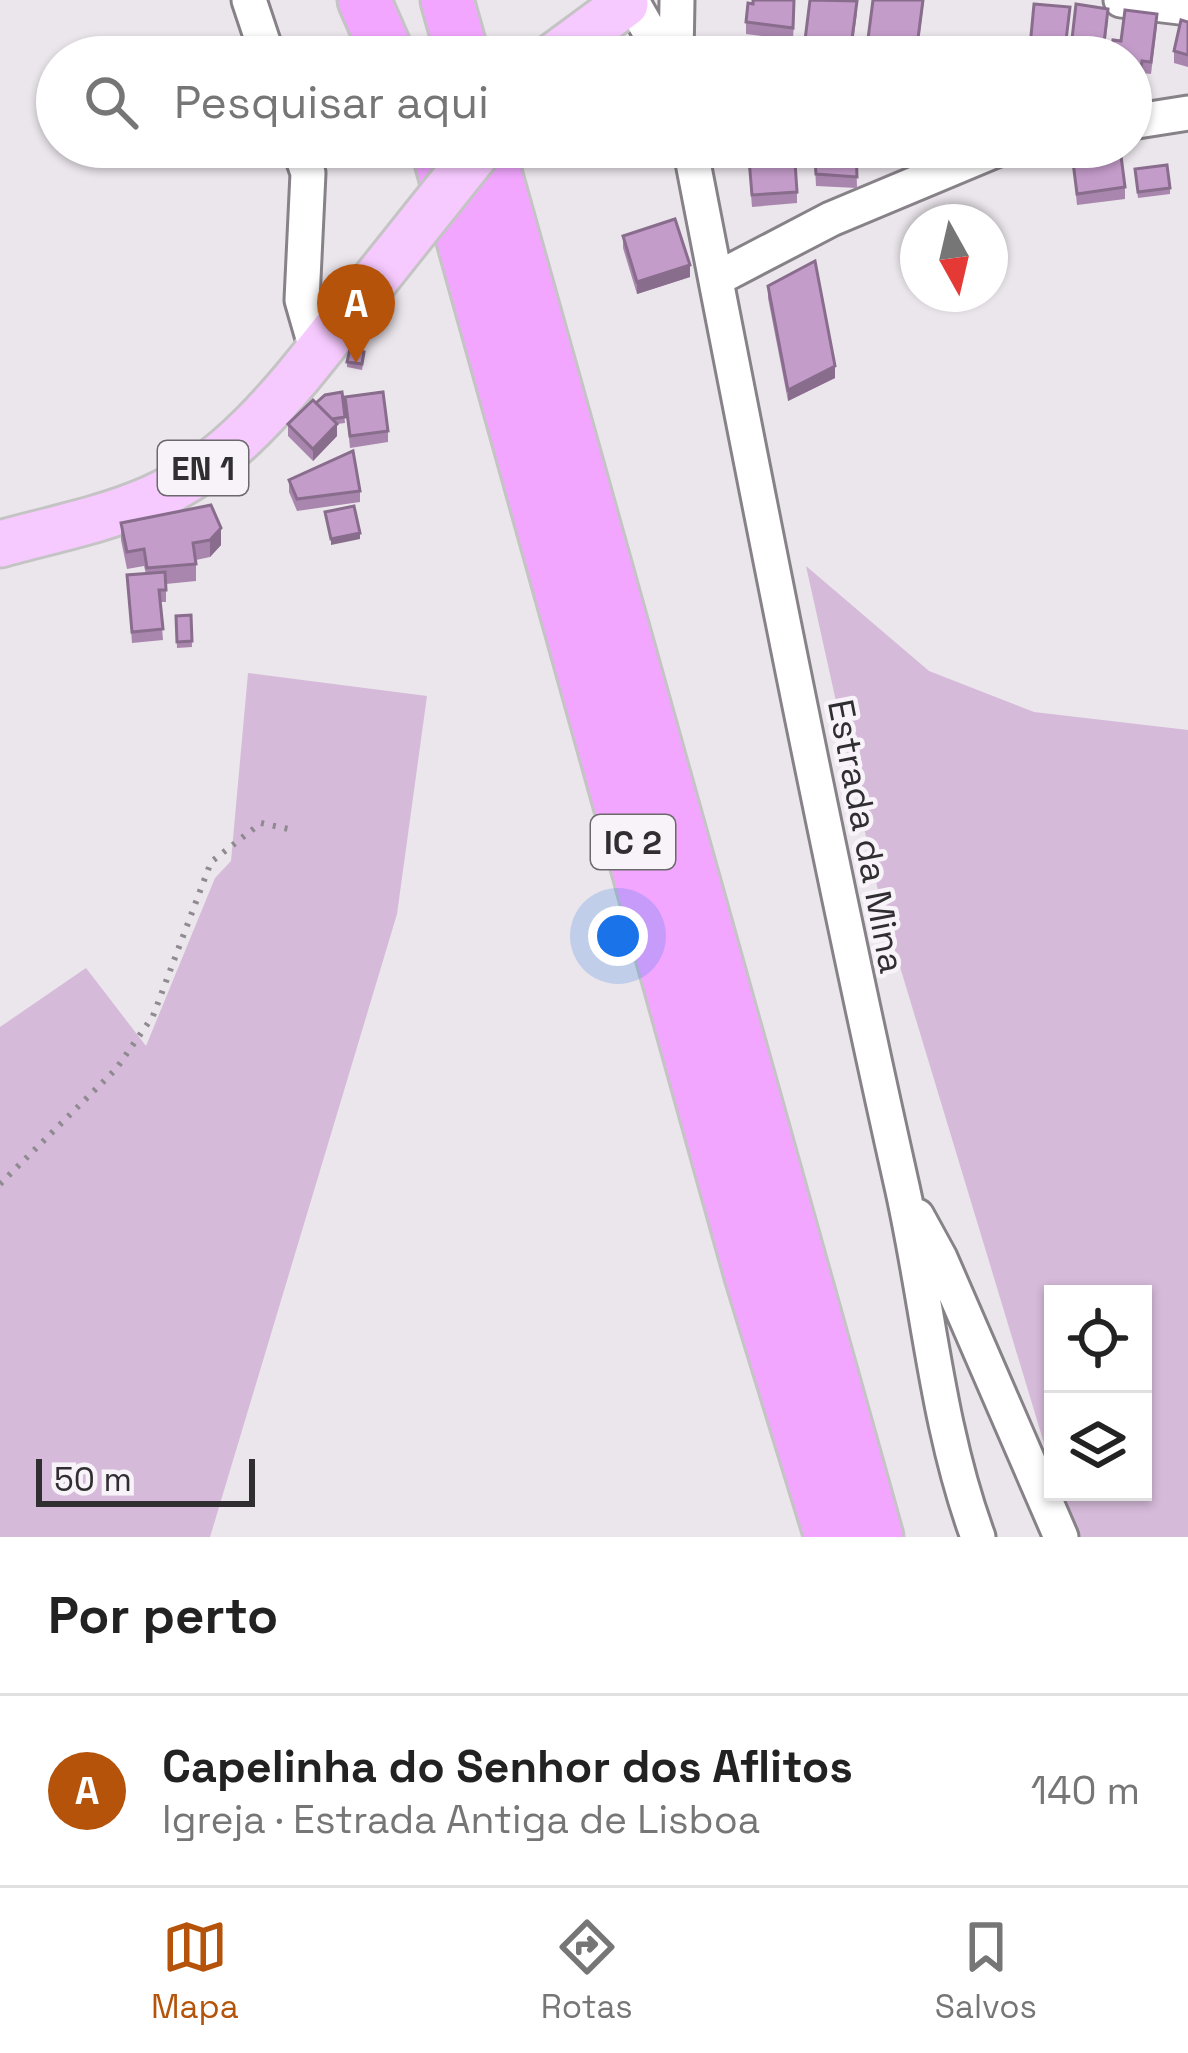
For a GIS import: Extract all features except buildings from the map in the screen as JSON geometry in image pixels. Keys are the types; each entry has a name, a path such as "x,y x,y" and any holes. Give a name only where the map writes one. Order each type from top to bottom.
{"highway":[{"path":"364,0 380,36"},
{"path":"398,0 407,36"},
{"path":"447,0 458,36"},
{"path":"459,0 463,36"},
{"name":"IC 2","path":"460,168 752,1276 831,1537"},
{"name":"IC 2","path":"461,168 877,1537"}],"main road":[{"path":"561,36 574,0"},
{"path":"584,36 637,1"},
{"name":"EN 1","path":"0,544 118,512 157,496 209,464 266,414 351,310 445,168"}],"street":[{"path":"249,0 261,36"},
{"path":"1120,0 1188,8"},
{"path":"637,1 654,36"},
{"path":"637,1 661,36"},
{"path":"1152,119 1188,113"},
{"path":"307,168 302,300 317,352"},
{"name":"Estrada da Mina","path":"694,168 854,970 903,1190 957,1479 978,1537"},
{"path":"716,279 831,219 953,168"},
{"path":"903,1190 940,1258 1061,1537"}],"path":[{"path":"0,1184 116,1069 153,1016 211,862 261,823 293,830"}],"shaded area":[{"path":"806,566 929,671 1034,712 1188,730 1188,1537 1072,1537 1061,1501 1152,1501 1152,1285 1044,1285 1044,1443 881,904"},
{"path":"248,673 427,696 397,914 210,1537 0,1537 0,1027 86,968 146,1046 215,878 231,861"}],"place":[{"name":"Capelinha do Senhor dos Aflitos","path":"356,363"}]}
